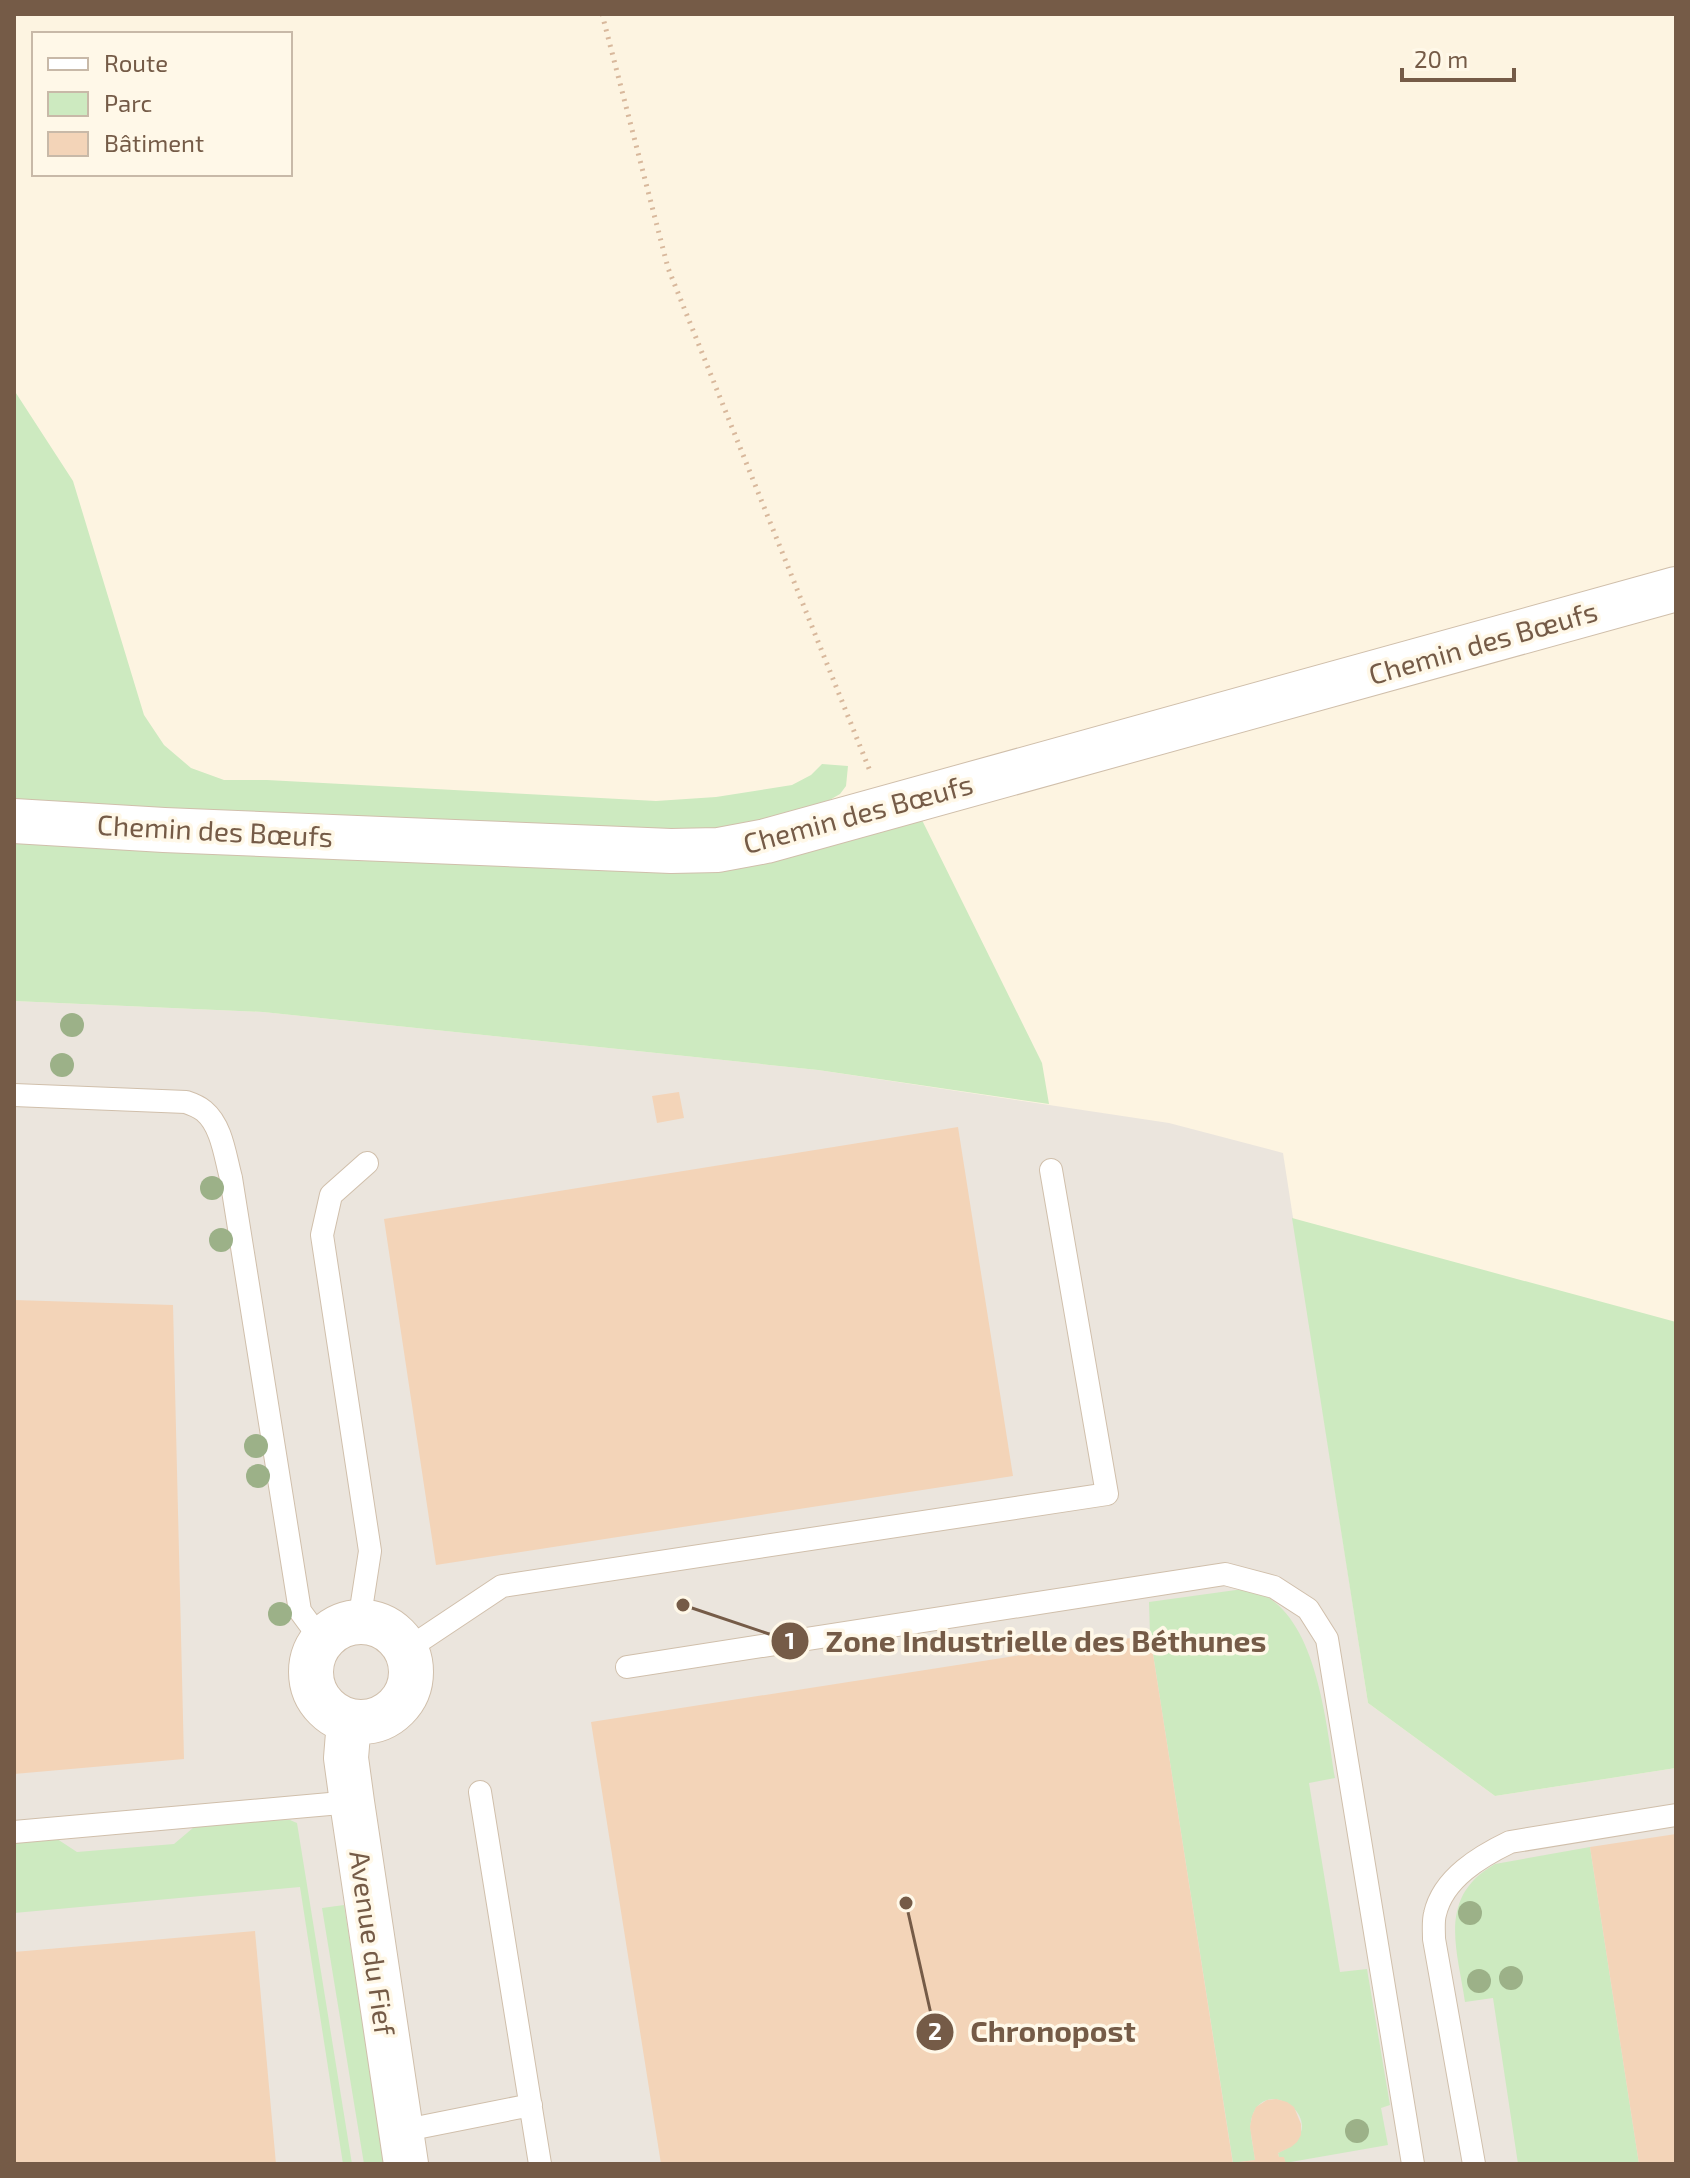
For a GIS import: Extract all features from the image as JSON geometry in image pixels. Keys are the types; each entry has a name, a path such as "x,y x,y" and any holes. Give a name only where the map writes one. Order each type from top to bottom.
{"street":[{"name":"Chemin des Bœufs","path":"14,821 671,851 718,850 766,841 886,809 1676,589"},
{"path":"373,1624 386,1629 406,1650 411,1678 400,1704 390,1714 363,1723 349,1721 336,1716 317,1695 311,1668 315,1654 340,1632 373,1624"},
{"name":"Avenue du Fief","path":"349,1721 346,1758 404,2148"}],"lane":[{"path":"14,1095 186,1102 202,1109 212,1121 222,1142 231,1178 300,1611 340,1632 370,1551 322,1235 331,1195 367,1163"},
{"path":"406,1650 502,1586 1107,1494 1051,1170"},
{"path":"627,1667 1225,1574 1274,1587 1308,1609 1327,1639 1413,2164"},
{"path":"480,1792 540,2164"},
{"path":"14,1832 352,1802"},
{"path":"1474,2164 1434,1939 1435,1914 1445,1890 1487,1853 1510,1842 1676,1815"},
{"path":"404,2148 531,2105"}],"path":[{"path":"602,14 668,268 886,809"}],"shaded area":[{"path":"14,1001 263,1012 818,1070 1169,1123 1283,1153 1368,1703 1495,1796 1676,1768 1676,2164 14,2164"}],"green space":[{"path":"14,390 73,481 144,715 164,745 191,768 224,780 656,801 716,797 792,785 811,775 822,764 848,766 846,786 840,794 821,805 750,825 667,834 14,801"},
{"path":"919,814 1042,1063 1049,1104 818,1070 263,1012 14,1001 14,836 505,862"},
{"path":"1292,1218 1676,1322 1676,1768 1495,1796 1368,1703"},
{"path":"1236,1590 1254,1591 1275,1603 1292,1621 1315,1672 1335,1778 1309,1783 1340,1972 1367,1969 1390,2105 1381,2108 1388,2145 1285,2163 1278,2153 1295,2142 1302,2130 1300,2118 1293,2108 1271,2099 1260,2104 1252,2117 1255,2160 1233,2163 1150,1635 1149,1602"},
{"path":"290,1820 297,1823 352,2164 343,2164 300,1887 14,1913 14,1839 51,1835 77,1852 174,1844 200,1822"},
{"path":"1590,1847 1639,2164 1518,2164 1493,1998 1465,2002 1456,1943 1458,1908 1477,1877 1495,1864"},
{"path":"344,1905 385,2164 364,2164 322,1908"}],"building":[{"path":"679,1092 684,1118 657,1123 652,1096"},
{"path":"958,1127 1013,1476 436,1565 384,1219"},
{"path":"14,1300 173,1305 184,1759 14,1774"},
{"path":"1150,1635 1233,2164 661,2164 591,1722"},
{"path":"1676,1834 1676,2164 1639,2164 1590,1847"},
{"path":"255,1931 276,2164 14,2164 14,1952"},
{"path":"1276,2099 1294,2107 1301,2124 1297,2142 1278,2153 1279,2157 1284,2157 1286,2164 1238,2164 1255,2160 1250,2127 1256,2107 1267,2100"}],"place":[{"name":"Zone Industrielle des Béthunes","path":"683,1605"},
{"name":"Chronopost","path":"906,1903"}]}
